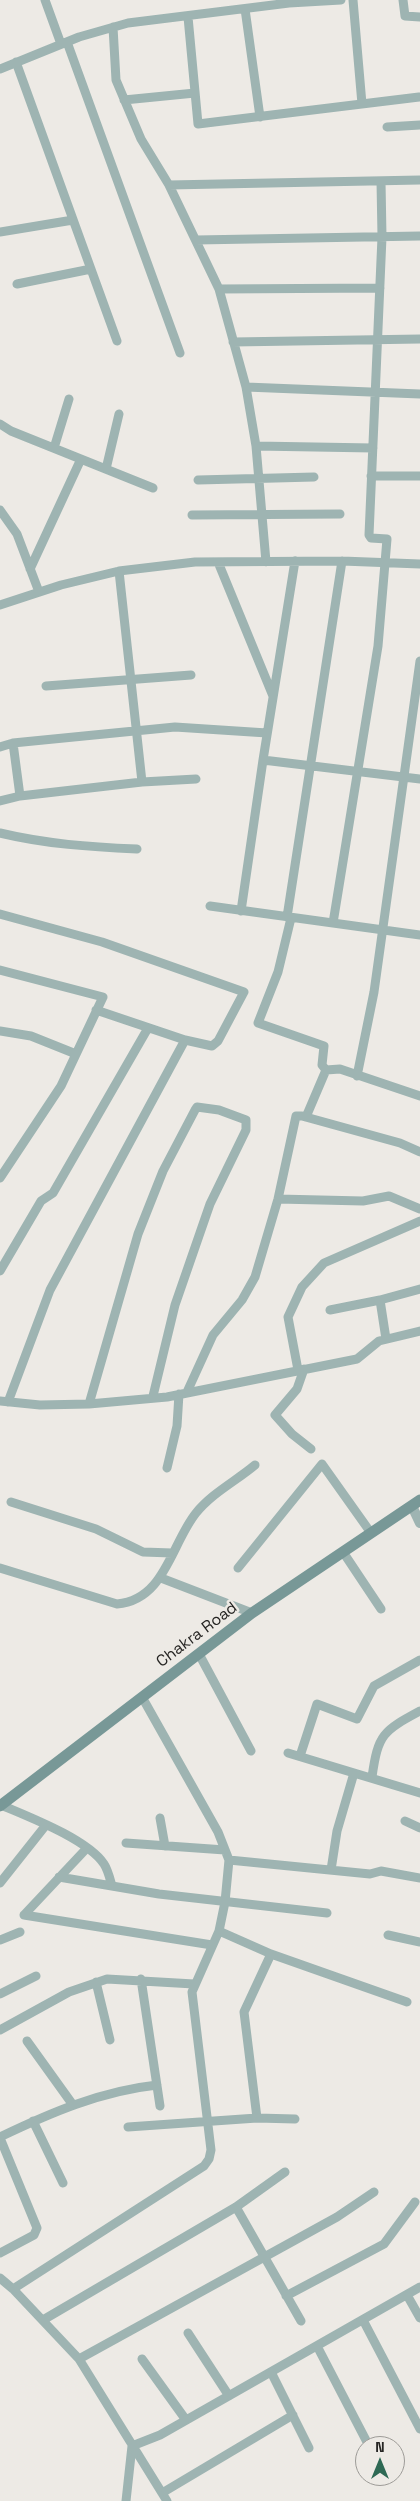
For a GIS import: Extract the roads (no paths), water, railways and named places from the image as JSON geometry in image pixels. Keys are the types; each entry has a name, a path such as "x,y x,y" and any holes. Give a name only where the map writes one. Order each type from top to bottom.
{"main road":[{"name":"Chakra Road","path":"0,1806 252,1613 416,1503"}],"street":[{"path":"44,0 64,43 180,353"},
{"path":"0,69 64,43 128,23 188,17 301,1 341,0"},
{"path":"353,0 362,104"},
{"path":"403,0 404,16 420,17"},
{"path":"245,9 260,117"},
{"path":"188,17 198,124 419,97"},
{"path":"112,27 116,80 124,100 141,139 169,185 219,289 246,387 256,446 266,562"},
{"path":"16,62 117,341"},
{"path":"124,100 195,93"},
{"path":"387,127 420,125"},
{"path":"169,185 420,180"},
{"path":"333,923 378,646 386,562 387,539 371,538 369,535 382,237 381,181"},
{"path":"0,232 73,220"},
{"path":"196,240 420,236"},
{"path":"17,284 91,269"},
{"path":"219,289 380,288"},
{"path":"234,342 420,339"},
{"path":"246,387 375,394 420,394"},
{"path":"54,448 69,399"},
{"path":"106,469 119,414"},
{"path":"0,424 11,431 153,488"},
{"path":"256,446 373,448"},
{"path":"30,569 81,459"},
{"path":"371,476 420,476"},
{"path":"198,480 259,480 314,477"},
{"path":"0,510 17,534 39,592"},
{"path":"192,515 340,514"},
{"path":"241,911 262,760 295,561"},
{"path":"326,1070 322,1065 324,1046 258,1023 278,972 289,918 342,561"},
{"path":"0,605 39,592 119,571 195,562 342,561 420,564"},
{"path":"218,562 273,696"},
{"path":"119,571 142,782"},
{"path":"357,1076 374,992 402,777 420,661"},
{"path":"46,686 191,675"},
{"path":"0,747 13,743 175,727 267,733"},
{"path":"13,743 20,796"},
{"path":"262,760 420,779"},
{"path":"0,801 20,796 142,782 196,779"},
{"path":"0,833 40,842 78,847 137,849"},
{"path":"210,906 420,935"},
{"path":"0,914 102,942 244,992 218,1041 212,1046 185,1040 96,1010"},
{"path":"0,970 103,997 60,1086 0,1178"},
{"path":"0,1272 41,1201 53,1193 148,1028"},
{"path":"0,1031 31,1036 76,1054"},
{"path":"185,1040 50,1290 4,1402 40,1405 88,1404 183,1393 357,1359 379,1341 420,1331"},
{"path":"326,1070 340,1069 357,1076 420,1094"},
{"path":"306,1117 326,1070"},
{"path":"88,1404 138,1234 152,1198 163,1171 197,1106 206,1107 246,1120 246,1130 210,1204 175,1305 153,1396"},
{"path":"167,1468 183,1393 214,1335 242,1300 255,1277 278,1198 292,1122 296,1116 306,1117 400,1143 420,1152"},
{"path":"278,1198 363,1201 388,1196 420,1209"},
{"path":"311,1449 292,1434 275,1415 297,1389 303,1378 288,1317 302,1287 324,1263 420,1221"},
{"path":"330,1310 380,1300 420,1289"},
{"path":"380,1300 386,1339"},
{"path":"238,1568 322,1464 371,1533"},
{"path":"0,1568 117,1604 130,1603 140,1598 161,1578 172,1553 195,1513 215,1494 236,1481 255,1465"},
{"path":"11,1502 96,1529 143,1552 172,1553"},
{"path":"416,1503 420,1523"},
{"path":"343,1552 382,1609"},
{"path":"161,1578 252,1613"},
{"path":"199,1654 251,1751"},
{"path":"300,1756 317,1704 357,1719 374,1686 420,1660"},
{"path":"13,2289 204,2166 210,2159 192,1992 219,1931 225,1902 228,1860 218,1832 142,1697"},
{"path":"372,1777 374,1761 384,1733 392,1726 420,1711"},
{"path":"288,1753 420,1793"},
{"path":"331,1870 337,1831 354,1773"},
{"path":"0,1806 61,1832 86,1848 104,1864 112,1886"},
{"path":"160,1818 165,1846"},
{"path":"405,1821 420,1828"},
{"path":"0,1883 46,1825"},
{"path":"126,1843 225,1850"},
{"path":"86,1848 24,1915 212,1945"},
{"path":"228,1860 370,1874 381,1871 420,1878"},
{"path":"59,1877 225,1902 327,1913"},
{"path":"219,1931 271,1954 407,2002"},
{"path":"0,1940 20,1932"},
{"path":"388,1935 420,1942"},
{"path":"257,2118 244,2012 271,1954"},
{"path":"0,1994 36,1976"},
{"path":"0,2030 68,1992 107,1979 141,1979 194,1984"},
{"path":"141,1979 160,2106"},
{"path":"96,1982 110,2040"},
{"path":"27,2041 73,2105"},
{"path":"0,2253 34,2236 37,2228 0,2138 73,2105 128,2088 157,2085"},
{"path":"128,2127 257,2118 295,2119"},
{"path":"33,2122 63,2183"},
{"path":"43,2320 236,2207 285,2172"},
{"path":"80,2359 337,2217 374,2192"},
{"path":"286,2296 384,2244 415,2202"},
{"path":"236,2207 301,2321"},
{"path":"0,2278 13,2289 80,2359 165,2497 293,2415"},
{"path":"132,2446 160,2435 420,2287"},
{"path":"407,2295 420,2318"},
{"path":"363,2320 420,2429"},
{"path":"188,2333 229,2396"},
{"path":"317,2346 364,2436"},
{"path":"142,2359 186,2420"},
{"path":"271,2372 309,2448"},
{"path":"126,2501 132,2446"}]}
